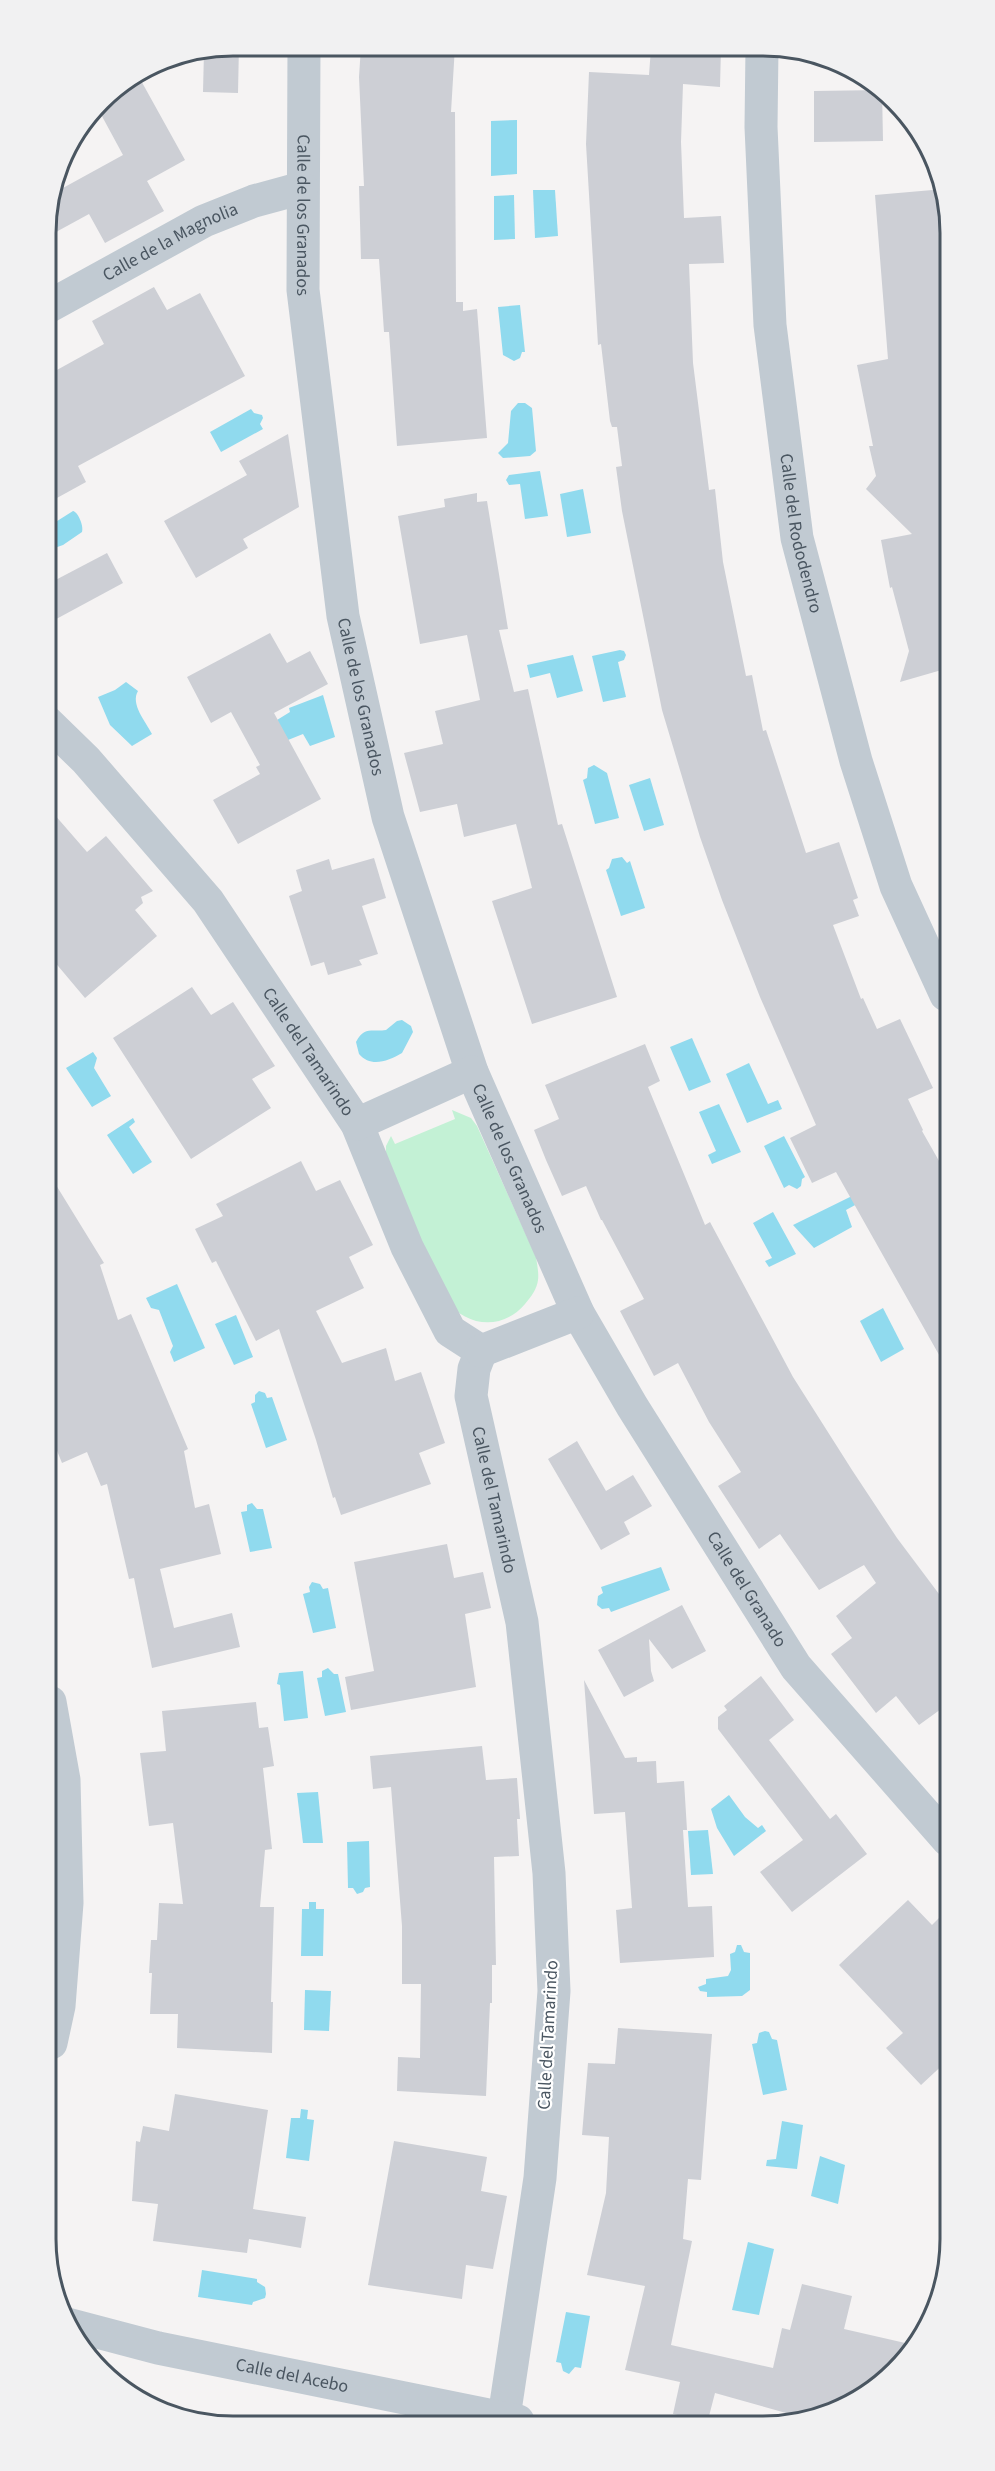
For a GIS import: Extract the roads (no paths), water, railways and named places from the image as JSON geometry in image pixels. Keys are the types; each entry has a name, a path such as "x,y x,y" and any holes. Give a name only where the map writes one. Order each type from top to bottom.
{"street":[{"name":"Calle de los Granados","path":"304,56 303,290 343,615 388,817 472,1072 578,1313"},
{"name":"Calle del Rododendro","path":"762,56 760,127 770,325 797,538 856,761 896,886 940,981"},
{"name":"Calle de la Magnolia","path":"56,302 204,221 254,201 302,188"},
{"name":"Calle del Tamarindo","path":"56,731 86,760 208,901 357,1124 407,1247 450,1331 481,1351 474,1370 471,1396 522,1622 549,1874 554,1991 540,2178 511,2416"},
{"path":"357,1124 472,1072"},
{"path":"481,1351 578,1313"},
{"name":"Calle del Granado","path":"578,1313 632,1406 796,1667 939,1830"},
{"path":"56,1735 64,1780 67,1903 56,2020"},
{"name":"Calle del Acebo","path":"79,2327 158,2348 496,2416"}],"water":[{"path":"517,120 517,174 491,176 491,121"},
{"path":"533,190 555,190 558,236 535,238"},
{"path":"514,195 515,239 494,240 494,196"},
{"path":"520,305 525,352 522,352 520,358 514,361 503,355 498,307"},
{"path":"518,403 525,403 532,408 536,451 530,456 503,458 498,453 508,443 511,411"},
{"path":"251,409 254,413 262,415 260,424 263,429 221,452 210,432"},
{"path":"540,471 548,516 525,519 520,484 509,485 506,480 509,475"},
{"path":"583,489 591,533 567,537 560,494"},
{"path":"73,511 80,520 82,532 56,547 56,522"},
{"path":"620,650 626,655 624,660 618,662 626,697 603,702 592,656"},
{"path":"573,655 583,691 557,698 550,673 530,678 527,665"},
{"path":"126,682 138,691 137,707 152,734 132,746 110,725 98,697 115,690"},
{"path":"323,695 335,737 310,746 303,734 288,740 277,720 290,712 289,708"},
{"path":"594,765 607,773 619,818 595,824 583,780 587,778 588,768"},
{"path":"650,778 664,825 644,831 629,785"},
{"path":"622,857 627,863 630,861 645,908 621,916 606,870 612,859"},
{"path":"402,1020 411,1026 413,1032 402,1053 380,1062 369,1061 359,1054 356,1042 362,1034 369,1031 386,1030 397,1021"},
{"path":"692,1038 711,1082 689,1091 670,1047"},
{"path":"93,1052 97,1058 94,1068 111,1096 92,1107 66,1068"},
{"path":"749,1063 768,1104 778,1100 782,1109 747,1123 726,1074"},
{"path":"719,1104 741,1152 712,1164 708,1155 716,1151 699,1112"},
{"path":"133,1118 135,1122 129,1127 152,1162 133,1174 107,1135"},
{"path":"784,1136 805,1177 797,1189 789,1185 784,1188 764,1146"},
{"path":"852,1196 857,1204 846,1210 852,1227 814,1248 793,1225"},
{"path":"773,1212 796,1254 769,1267 765,1261 772,1258 753,1223"},
{"path":"177,1284 205,1348 174,1362 170,1352 173,1346 159,1310 151,1308 146,1298"},
{"path":"883,1308 904,1349 881,1362 860,1321"},
{"path":"236,1315 253,1357 234,1365 215,1324"},
{"path":"259,1391 265,1393 267,1398 272,1397 287,1440 266,1448 251,1404 255,1402 255,1395"},
{"path":"252,1503 257,1509 263,1509 272,1548 250,1552 241,1512 247,1511 247,1505"},
{"path":"661,1567 670,1590 611,1612 609,1608 602,1609 597,1605 598,1596 603,1593 601,1587"},
{"path":"312,1582 320,1584 323,1589 328,1588 336,1628 313,1633 303,1594 310,1592 309,1587"},
{"path":"328,1668 334,1674 338,1674 346,1712 325,1716 317,1678 322,1677 322,1671"},
{"path":"303,1671 308,1718 284,1721 280,1685 277,1684 279,1673"},
{"path":"318,1792 323,1843 303,1843 297,1793"},
{"path":"729,1795 745,1817 758,1828 762,1825 766,1831 734,1856 717,1828 711,1809"},
{"path":"708,1830 713,1874 691,1875 688,1831"},
{"path":"369,1841 370,1887 357,1894 353,1888 348,1888 347,1842"},
{"path":"309,1902 316,1902 316,1909 324,1909 323,1956 301,1956 302,1909 309,1909"},
{"path":"737,1945 741,1945 744,1952 750,1953 750,1990 742,1996 707,1997 707,1992 700,1991 698,1987 706,1984 706,1979 728,1976 731,1970 730,1954 735,1952"},
{"path":"305,1990 331,1991 329,2031 304,2030"},
{"path":"769,2032 772,2039 777,2040 787,2090 763,2095 752,2044 757,2043 759,2033"},
{"path":"301,2109 308,2110 307,2119 314,2120 309,2161 286,2158 291,2118 300,2118"},
{"path":"782,2121 803,2125 797,2169 766,2166 767,2160 776,2159"},
{"path":"820,2156 845,2165 838,2204 811,2196"},
{"path":"748,2242 774,2249 759,2315 732,2310"},
{"path":"202,2270 257,2279 257,2282 265,2287 265,2298 253,2302 252,2305 198,2297"},
{"path":"566,2312 590,2316 581,2368 575,2367 569,2374 563,2371 561,2363 556,2362"}]}
